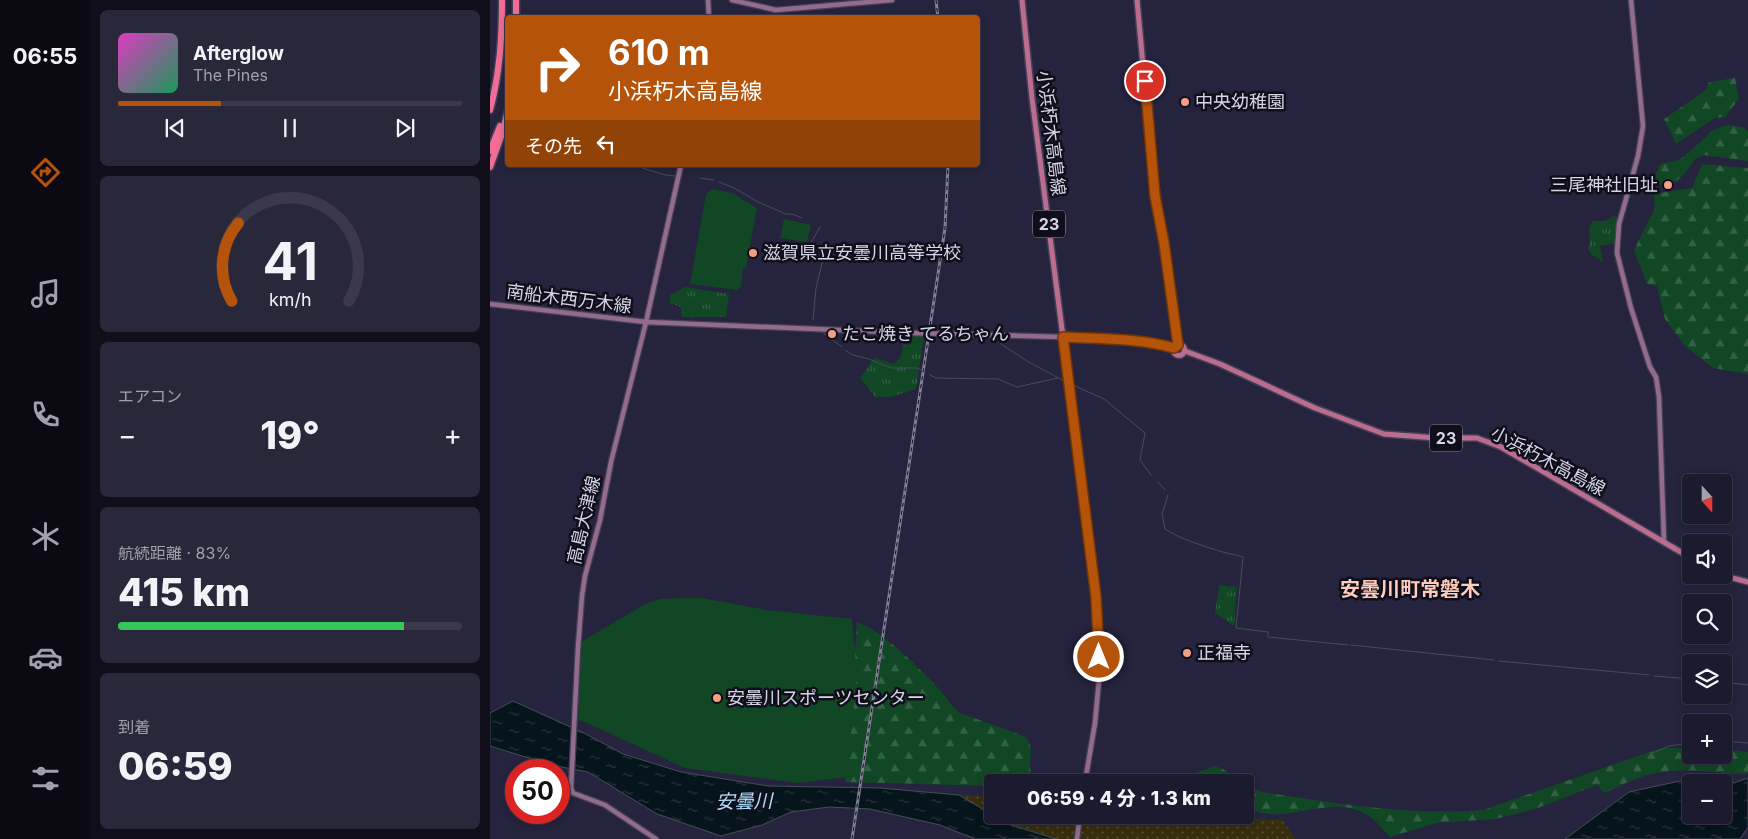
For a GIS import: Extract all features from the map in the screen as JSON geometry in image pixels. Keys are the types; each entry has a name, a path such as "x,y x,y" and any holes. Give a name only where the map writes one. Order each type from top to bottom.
{"highway":[{"path":"490,110 497,84 502,38 502,0"},
{"path":"516,0 516,15"},
{"path":"490,97 497,84"},
{"path":"490,151 505,115"},
{"path":"490,168 505,122"}],"main road":[{"path":"708,0 709,15"},
{"path":"732,0 776,10 849,2 892,0"},
{"name":"小浜朽木高島線","path":"1022,0 1032,98 1063,337 1176,347 1183,346 1185,351 1220,364 1315,408 1384,434 1437,438 1477,438 1501,447 1682,552"},
{"path":"1138,0 1155,196 1164,243 1176,347"},
{"path":"1631,0 1644,126 1638,156 1619,224 1617,253 1631,308 1650,367 1656,377 1659,396 1664,541"},
{"name":"高島大津線","path":"656,839 605,804 573,793 576,671 585,576 600,520 611,462 646,322 681,167"},
{"name":"南船木西万木線","path":"490,304 646,322 912,334 1063,337"},
{"path":"1063,337 1098,616 1099,680 1087,774"},
{"name":"小浜朽木高島線","path":"1176,347 1175,354 1178,356 1185,351"},
{"path":"1732,578 1748,582"},
{"path":"1077,839 1079,824"}],"green space":[{"path":"1735,78 1739,99 1726,117 1715,118 1676,144 1664,119 1706,90 1709,82"},
{"path":"1726,125 1743,127 1748,131 1748,161 1704,155 1695,159 1677,181 1650,187 1660,164 1679,160 1712,131"},
{"path":"1702,164 1748,168 1748,374 1713,368 1685,346 1665,319 1657,286 1647,284 1634,250 1655,208 1654,194 1692,188"},
{"path":"713,189 732,193 757,208 746,268 743,268 741,287 737,290 690,284 706,194"},
{"path":"1613,216 1619,217 1615,243 1600,246 1603,262 1591,254 1588,249 1590,241 1589,228 1593,221 1606,220"},
{"path":"784,219 811,225 807,242 780,238"},
{"path":"685,287 729,294 726,317 682,317 681,307 670,303 670,295"},
{"path":"913,335 924,337 916,389 891,397 876,398 860,378 874,358 894,364 901,356 903,345 911,344"},
{"path":"1219,585 1237,587 1234,626 1215,613"},
{"name":"安曇川スポーツセンター","path":"702,598 767,610 852,619 857,677 846,777 798,783 685,768 578,719 581,642 647,603 660,599"},
{"path":"857,622 878,634 900,651 931,680 960,713 1024,736 1028,740 1031,749 1032,774 984,774 984,786 845,782"},
{"path":"1664,748 1682,748 1682,764 1732,764 1732,750 1748,752 1748,773 1682,770 1655,773 1633,780 1604,793 1597,785 1535,809 1512,815 1495,819 1436,823 1390,837 1370,817 1353,809 1339,807 1323,808 1275,814 1254,811 1254,788 1262,792 1400,810 1483,810"},
{"path":"1214,766 1231,774 1194,774"}],"sand":[{"path":"959,795 984,796 984,810"},
{"path":"1254,819 1283,820 1295,839 1056,839 1008,824 1254,824"}],"water":[{"name":"安曇川","path":"513,701 586,734 623,754 681,772 768,786 880,788 959,795 984,810 984,824 1008,824 1056,839 975,839 940,825 870,809 829,807 791,812 762,825 721,836 657,814 588,772 570,769 570,759 532,759 490,746 490,713"},
{"path":"1748,778 1748,827 1740,839 1565,839 1629,792 1682,781 1682,824 1732,824 1732,784"}],"waterway":[{"path":"639,167 675,176"},
{"path":"700,178 714,180"},
{"path":"719,182 734,188 758,202 786,214 802,218"},
{"path":"806,251 820,227"},
{"path":"810,252 824,255 816,288 813,320"},
{"path":"822,332 842,347"},
{"path":"1001,344 1064,381"},
{"path":"845,350 853,355 891,368 917,368 922,370"},
{"path":"930,375 936,378 998,379 1017,387 1058,378"},
{"path":"1075,386 1104,399 1145,433 1140,460 1151,475"},
{"path":"1158,482 1165,490"},
{"path":"1168,495 1162,514 1165,529 1193,542 1243,557 1236,628 1268,632 1268,637 1348,645"},
{"path":"1351,645 1494,660"},
{"path":"1499,661 1649,675"},
{"path":"1654,676 1682,678"},
{"path":"1732,683 1748,685"},
{"path":"1732,742 1748,743"},
{"path":"1650,754 1669,746 1682,744"}],"railway":[{"path":"936,0 938,15"},
{"path":"852,839 945,228 948,167"}],"place":[{"name":"中央幼稚園","path":"1185,102"},
{"name":"三尾神社旧址","path":"1668,185"},
{"name":"滋賀県立安曇川高等学校","path":"753,253"},
{"name":"たこ焼き てるちゃん","path":"832,334"},
{"name":"正福寺","path":"1187,653"},
{"name":"安曇川スポーツセンター","path":"717,698"}],"district":[{"name":"安曇川町常磐木","path":"1410,589"}],"route":[{"path":"1099,657 1096,597 1063,337 1156,344 1174,348 1178,345 1164,243 1155,196 1145,81"}]}
